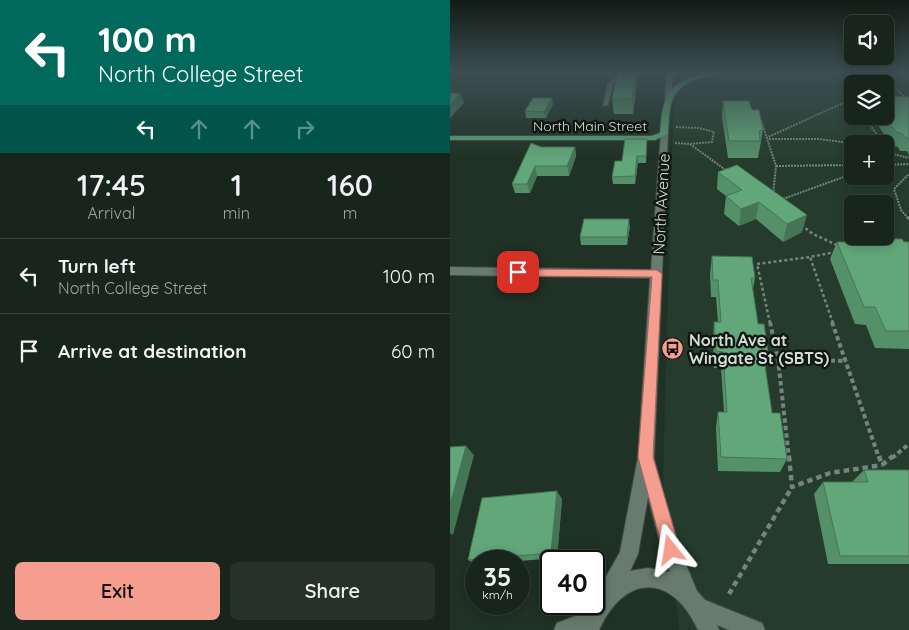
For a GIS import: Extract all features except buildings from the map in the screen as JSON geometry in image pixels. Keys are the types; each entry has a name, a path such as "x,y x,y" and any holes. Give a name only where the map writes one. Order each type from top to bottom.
{"main road":[{"name":"North Avenue","path":"664,134 668,101"},
{"name":"North Main Street","path":"450,130 642,130 664,134"},
{"name":"North Main Street","path":"450,138 652,138 664,134"}],"street":[{"name":"North Avenue","path":"605,600 629,554 646,457 664,134"},
{"path":"450,284 454,271 657,274"},
{"name":"North Avenue","path":"646,457 671,550 687,591"},
{"path":"605,600 619,586 636,578 654,577 671,581 687,591 700,608 709,630"},
{"path":"700,608 756,630"},
{"path":"564,630 590,625"}],"path":[{"path":"901,102 909,102"},
{"path":"766,138 843,103 850,115 870,125 877,135"},
{"path":"760,117 776,166 773,203 844,177"},
{"path":"690,144 712,142 714,132 699,128 676,127 675,144 690,144 727,171"},
{"path":"766,138 818,139 844,142"},
{"path":"894,154 909,158"},
{"path":"894,165 909,164"},
{"path":"776,166 844,165"},
{"path":"909,174 894,189 901,210 909,219"},
{"path":"799,224 813,234 839,246"},
{"path":"729,594 792,487 778,359 757,264 838,252"},
{"path":"810,257 882,465"},
{"path":"778,359 846,361"},
{"path":"792,487 830,473 882,465 909,444"}],"shaded area":[{"path":"676,101 844,101 844,125 894,125 894,101 909,101 909,630 679,630 663,476 673,123"}],"place":[{"name":"North Ave at Wingate St (SBTS)","path":"673,349"}],"route":[{"path":"518,272 657,274 646,457 671,550"}]}
